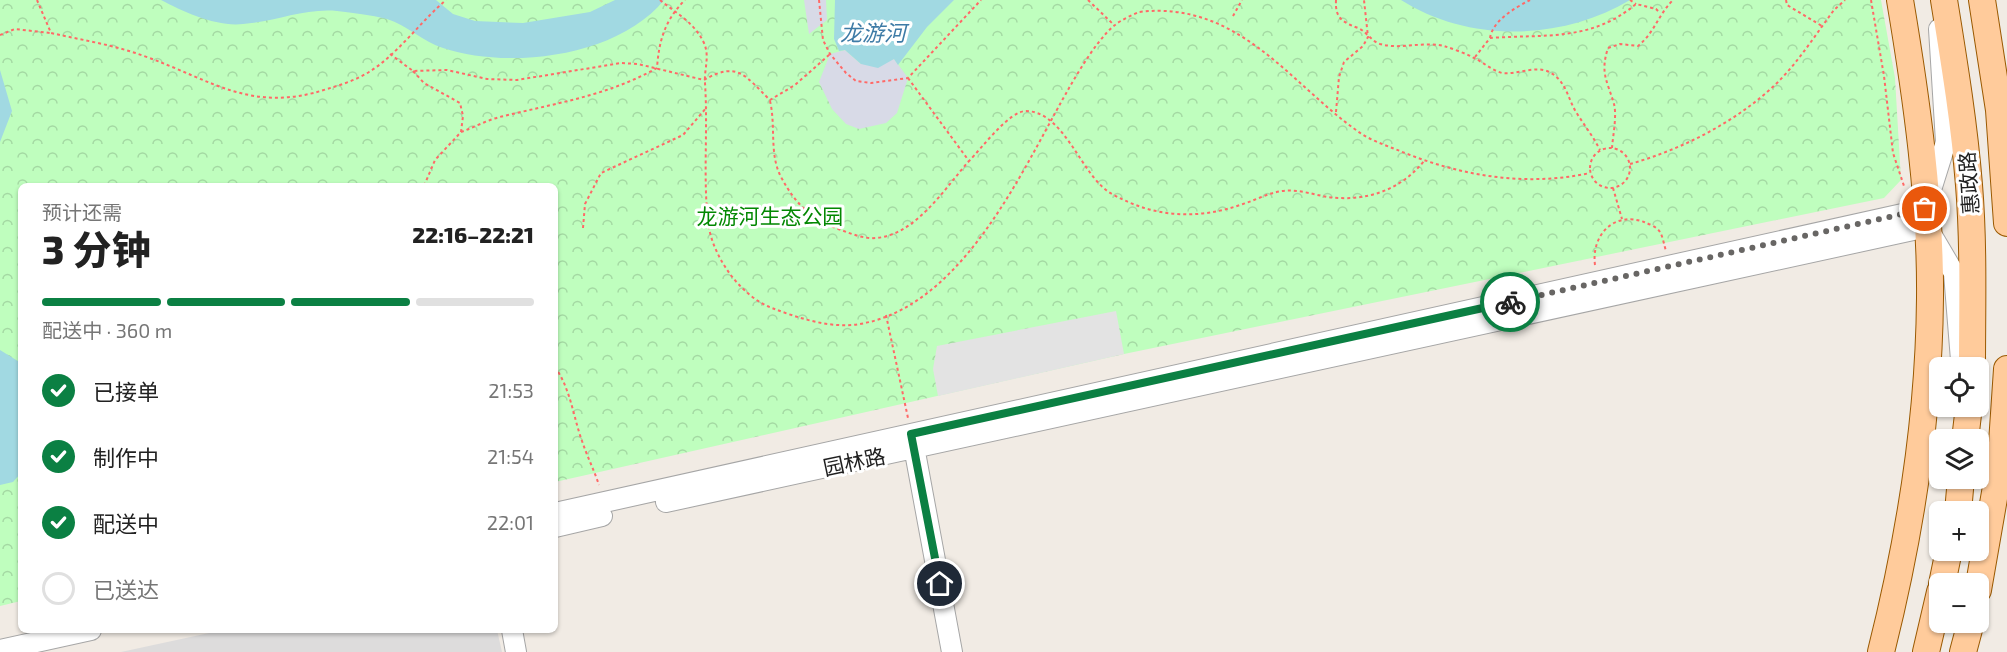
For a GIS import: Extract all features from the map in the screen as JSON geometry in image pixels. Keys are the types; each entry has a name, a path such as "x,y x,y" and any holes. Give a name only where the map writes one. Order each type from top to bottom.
{"main road":[{"path":"1881,652 1896,593 1913,497 1925,398 1930,297 1922,216 1921,141 1900,0"},
{"name":"惠政路","path":"1944,0 1962,109 1969,187 1973,268 1972,357"},
{"name":"惠政路","path":"1982,0 1999,110 2007,223"},
{"path":"1981,573 2001,458 2007,369"},
{"path":"1926,652 1930,633"},
{"path":"1963,652 1968,633"}],"street":[{"path":"1939,0 1939,44 1946,142 1922,216 1954,273 1960,357"},
{"path":"1992,0 1999,110"},
{"name":"园林路","path":"558,526 913,441 1598,282 1922,216"},
{"name":"园林路","path":"558,512 913,441 1922,216"},
{"path":"913,441 952,652"},
{"path":"0,636 18,632"},
{"path":"0,650 77,633"},
{"path":"513,633 516,652"}],"path":[{"path":"37,0 51,33"},
{"path":"0,35 15,30 51,33 130,51 164,63 208,84 253,97 283,100 347,83 370,72 446,0"},
{"path":"660,0 691,22 705,44 708,56 704,80 707,107 708,225 717,249 737,284 758,301 813,321 860,324 909,304 938,284 965,258 1010,193 1073,80 1114,25 1141,11 1163,5"},
{"path":"657,68 663,32 675,11 686,0"},
{"path":"819,0 823,40 830,54 856,81 871,83 908,78 981,0"},
{"path":"1088,0 1114,25"},
{"path":"1223,14 1233,17 1242,0"},
{"path":"1336,0 1336,14 1340,20 1361,29 1378,44 1396,47 1419,43 1443,46 1475,58 1502,73 1532,69 1547,71 1559,79 1600,150"},
{"path":"1335,113 1339,77 1344,62 1363,46 1368,37 1364,0"},
{"path":"1475,58 1491,38 1491,32 1503,18 1530,0"},
{"path":"1630,0 1636,4 1656,9 1660,13"},
{"path":"1612,148 1615,106 1605,84 1604,63 1608,48 1620,44 1638,46 1657,26 1660,13 1673,0"},
{"path":"1786,0 1787,5 1822,26"},
{"path":"1630,164 1657,156 1704,134 1752,104 1778,82 1845,0"},
{"path":"1871,0 1884,76 1893,153 1922,216"},
{"path":"1491,38 1567,36 1601,25 1636,4"},
{"path":"390,54 424,82 460,103 463,116 461,132"},
{"path":"770,100 795,85 830,54"},
{"path":"413,71 447,70 478,77 517,80 621,63 657,68 704,80 720,71 741,73 770,100 774,119 773,152 781,177 802,208 815,220 865,238 895,233 910,225 1017,112 1027,111 1050,122 1067,139 1094,177 1110,194 1152,210 1182,216 1227,209 1284,190 1344,199 1381,192 1399,185 1413,175 1424,161"},
{"path":"1288,65 1335,113 1358,132 1424,161 1501,179 1564,179 1590,173"},
{"path":"425,183 435,160 461,132 502,116 583,99 633,81 657,68"},
{"path":"908,78 969,161"},
{"path":"583,228 585,204 601,173 683,135 707,107"},
{"path":"1612,148 1624,153 1630,164 1628,177 1613,188 1601,187 1590,173 1591,160 1600,150 1612,148"},
{"path":"1613,188 1622,219"},
{"path":"1598,282 1594,254 1596,243 1611,224 1622,219 1638,220 1660,232 1671,267"},
{"path":"886,315 913,441"},
{"path":"558,372 574,407 582,441 606,502"}],"shaded area":[{"path":"804,0 826,0 827,20 809,34"},
{"path":"845,50 861,64 894,59 908,78 897,113 886,123 859,129 846,124 832,109 819,82 830,54"},
{"path":"1116,311 1124,354 938,396 933,369 937,346"},
{"path":"209,633 498,633 502,652 121,652"}],"green space":[{"name":"龙游河生态公园","path":"0,0 1881,0 1895,78 1901,180 1884,198 1124,354 558,481 558,183 18,183 18,602 0,606"}],"water":[{"path":"161,0 436,0 453,14 475,21 523,23 590,12 615,0 664,0 644,19 619,35 591,46 561,54 530,58 499,58 470,55 443,48 394,22 368,15 313,11 255,23 233,24 200,18"},
{"name":"龙游河","path":"835,0 954,0 927,27 898,65 894,59 878,68 861,64 845,50 839,51 834,39"},
{"path":"1401,0 1630,0 1603,14 1575,23 1515,32 1485,30 1456,24 1428,14"},
{"path":"0,70 12,111 0,142"},
{"path":"0,350 18,361 18,476 13,482 0,485"}],"way so far":[{"path":"1510,302 1925,209"}],"route":[{"path":"940,584 911,434 1510,302"}]}
